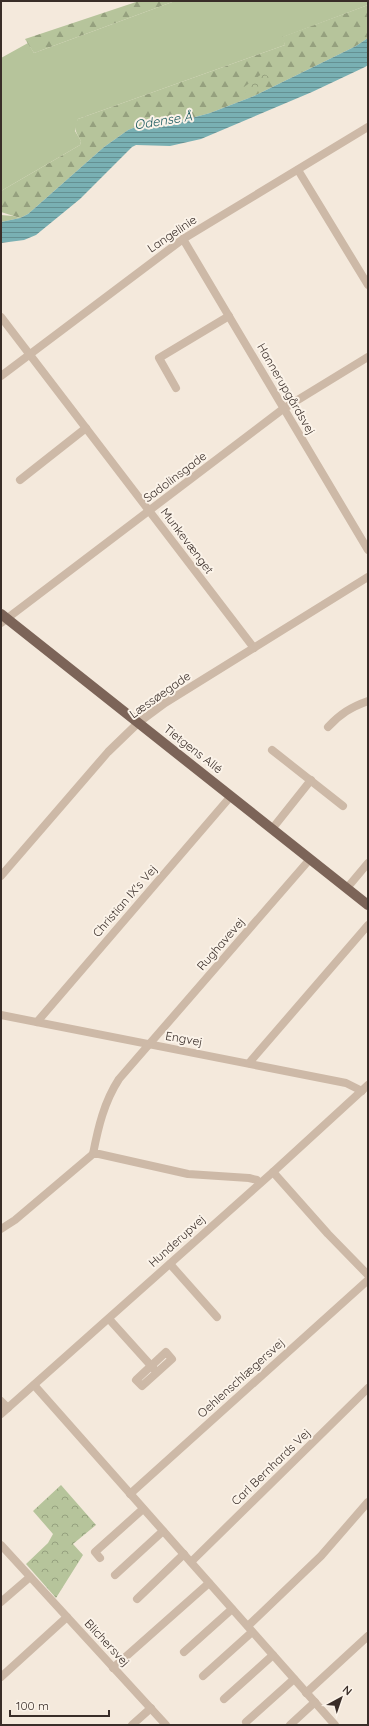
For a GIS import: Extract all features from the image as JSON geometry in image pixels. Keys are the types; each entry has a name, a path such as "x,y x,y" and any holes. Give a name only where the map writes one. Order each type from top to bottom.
{"main road":[{"name":"Tietgens Allé","path":"3,618 368,905"}],"street":[{"name":"Langelinie","path":"1,376 183,239 368,127"},
{"path":"298,170 368,286"},
{"name":"Hannerupgårdsvej","path":"183,239 368,550"},
{"path":"176,388 159,358 229,316"},
{"name":"Munkevænget","path":"1,317 254,648"},
{"name":"Sadolinsgade","path":"3,618 149,511 283,408 368,357"},
{"path":"20,480 86,428"},
{"name":"Læssøegade","path":"1,876 108,752 138,723 165,704 368,577"},
{"path":"328,727 338,715 352,707 368,701"},
{"path":"272,750 343,806"},
{"path":"272,829 311,780"},
{"name":"Christian IX's Vej","path":"37,1022 231,796"},
{"name":"Rughavevej","path":"93,1154 105,1106 110,1092 119,1079 310,859"},
{"path":"347,888 368,862"},
{"path":"249,1063 368,925"},
{"name":"Engvej","path":"1,1015 346,1083 362,1091"},
{"name":"Hunderupvej","path":"1,1414 273,1172 368,1085"},
{"path":"1,1229 15,1220 93,1154 99,1154 188,1174 243,1176 257,1180 260,1183"},
{"path":"273,1172 328,1234 368,1276"},
{"path":"170,1264 217,1317"},
{"name":"Oehlenschlægersvej","path":"130,1494 368,1280"},
{"path":"109,1319 157,1373"},
{"path":"166,1352 172,1359 142,1386 136,1380 151,1366 166,1352"},
{"path":"34,1385 335,1725"},
{"name":"Carl Bernhards Vej","path":"191,1562 368,1388"},
{"path":"1,1401 8,1408"},
{"path":"203,1676 320,1556 368,1502"},
{"path":"100,1558 95,1552 143,1508"},
{"path":"115,1575 163,1531"},
{"name":"Blichersvej","path":"2,1549 30,1577 166,1725"},
{"path":"137,1599 184,1554"},
{"path":"1,1602 30,1577"},
{"path":"114,1668 209,1583"},
{"path":"184,1652 232,1609"},
{"path":"1,1677 67,1617"},
{"path":"306,1692 368,1636"},
{"path":"224,1699 273,1656"},
{"path":"246,1722 294,1679"},
{"path":"290,1725 315,1702"},
{"path":"132,1725 151,1708"}],"green space":[{"path":"139,1 175,1 34,53 25,39"},
{"path":"175,1 368,1 368,5 283,37 285,45 78,119 75,131 81,141 80,145 1,191 1,58 28,43 34,53"},
{"path":"368,5 368,38 356,46 254,96 210,113 184,120 138,126 128,130 104,147 28,214 20,218 1,212 1,191 80,145 81,141 75,128 78,119 285,45 282,37"},
{"path":"263,73 272,79 246,93 244,87"},
{"path":"1,215 13,216 20,218 1,222"},
{"path":"61,1485 96,1525 73,1544 83,1555 56,1598 26,1564 48,1543 53,1534 33,1511"}],"water":[{"name":"Odense Å","path":"368,38 368,65 365,67 312,92 201,139 170,146 136,145 132,147 80,199 36,235 24,240 1,243 1,222 20,218 28,214 104,147 128,130 138,126 184,120 210,113 254,96 356,46"}]}
